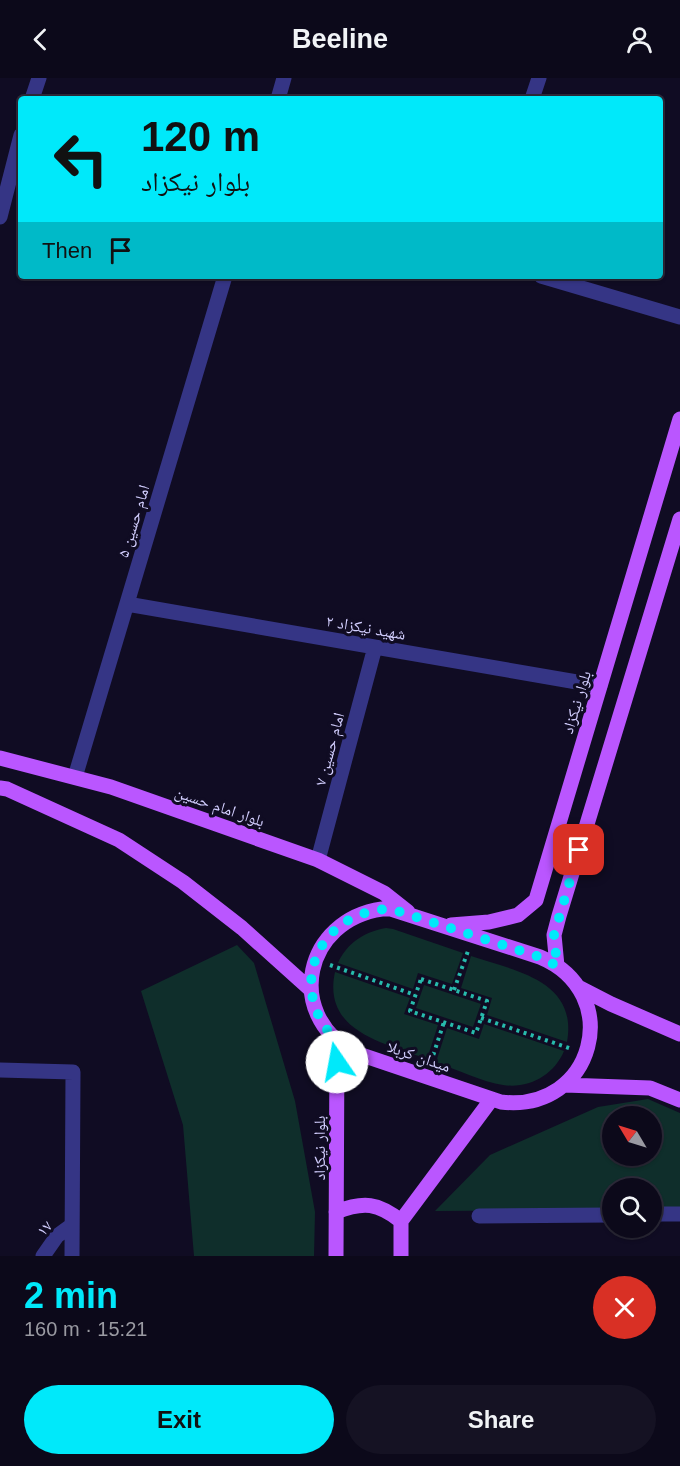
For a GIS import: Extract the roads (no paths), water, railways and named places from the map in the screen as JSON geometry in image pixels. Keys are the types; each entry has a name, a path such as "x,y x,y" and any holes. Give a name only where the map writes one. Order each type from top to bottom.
{"main road":[{"name":"بلوار نیکزاد","path":"443,926 489,922 518,915 536,900 680,419"},
{"path":"557,966 554,935 559,916 680,519"},
{"name":"بلوار امام حسین","path":"0,758 111,787 318,860 384,893 415,917"},
{"path":"0,788 7,789 119,840 183,882 242,928 311,990"},
{"name":"میدان کربلا","path":"391,909 443,926 540,957 557,966 572,979 586,1004 590,1023 589,1043 578,1070 565,1085 548,1096 530,1102 510,1103 491,1100 353,1052 337,1041 324,1026 319,1018 311,990 315,960 330,935 345,922 372,911 391,909"},
{"path":"578,987 680,1034"},
{"name":"بلوار نیکزاد","path":"336,1256 337,1041"},
{"path":"565,1085 650,1088 680,1100"},
{"path":"401,1256 401,1221 491,1100"},
{"path":"336,1212 353,1205 371,1205 387,1210 401,1221"}],"street":[{"path":"33,96 39,78"},
{"path":"279,96 284,78"},
{"path":"533,96 539,78"},
{"path":"0,217 7,164 18,141"},
{"name":"امام حسین ۵","path":"75,777 224,279"},
{"path":"551,279 680,317"},
{"name":"شهید نیکزاد ۲","path":"127,604 600,686"},
{"name":"امام حسین ۷","path":"318,860 375,647"},
{"path":"0,1070 73,1072 72,1256"},
{"path":"662,1214 680,1214"},
{"path":"479,1216 602,1215"},
{"name":"۱۷","path":"43,1256 57,1236 72,1225"}]}
